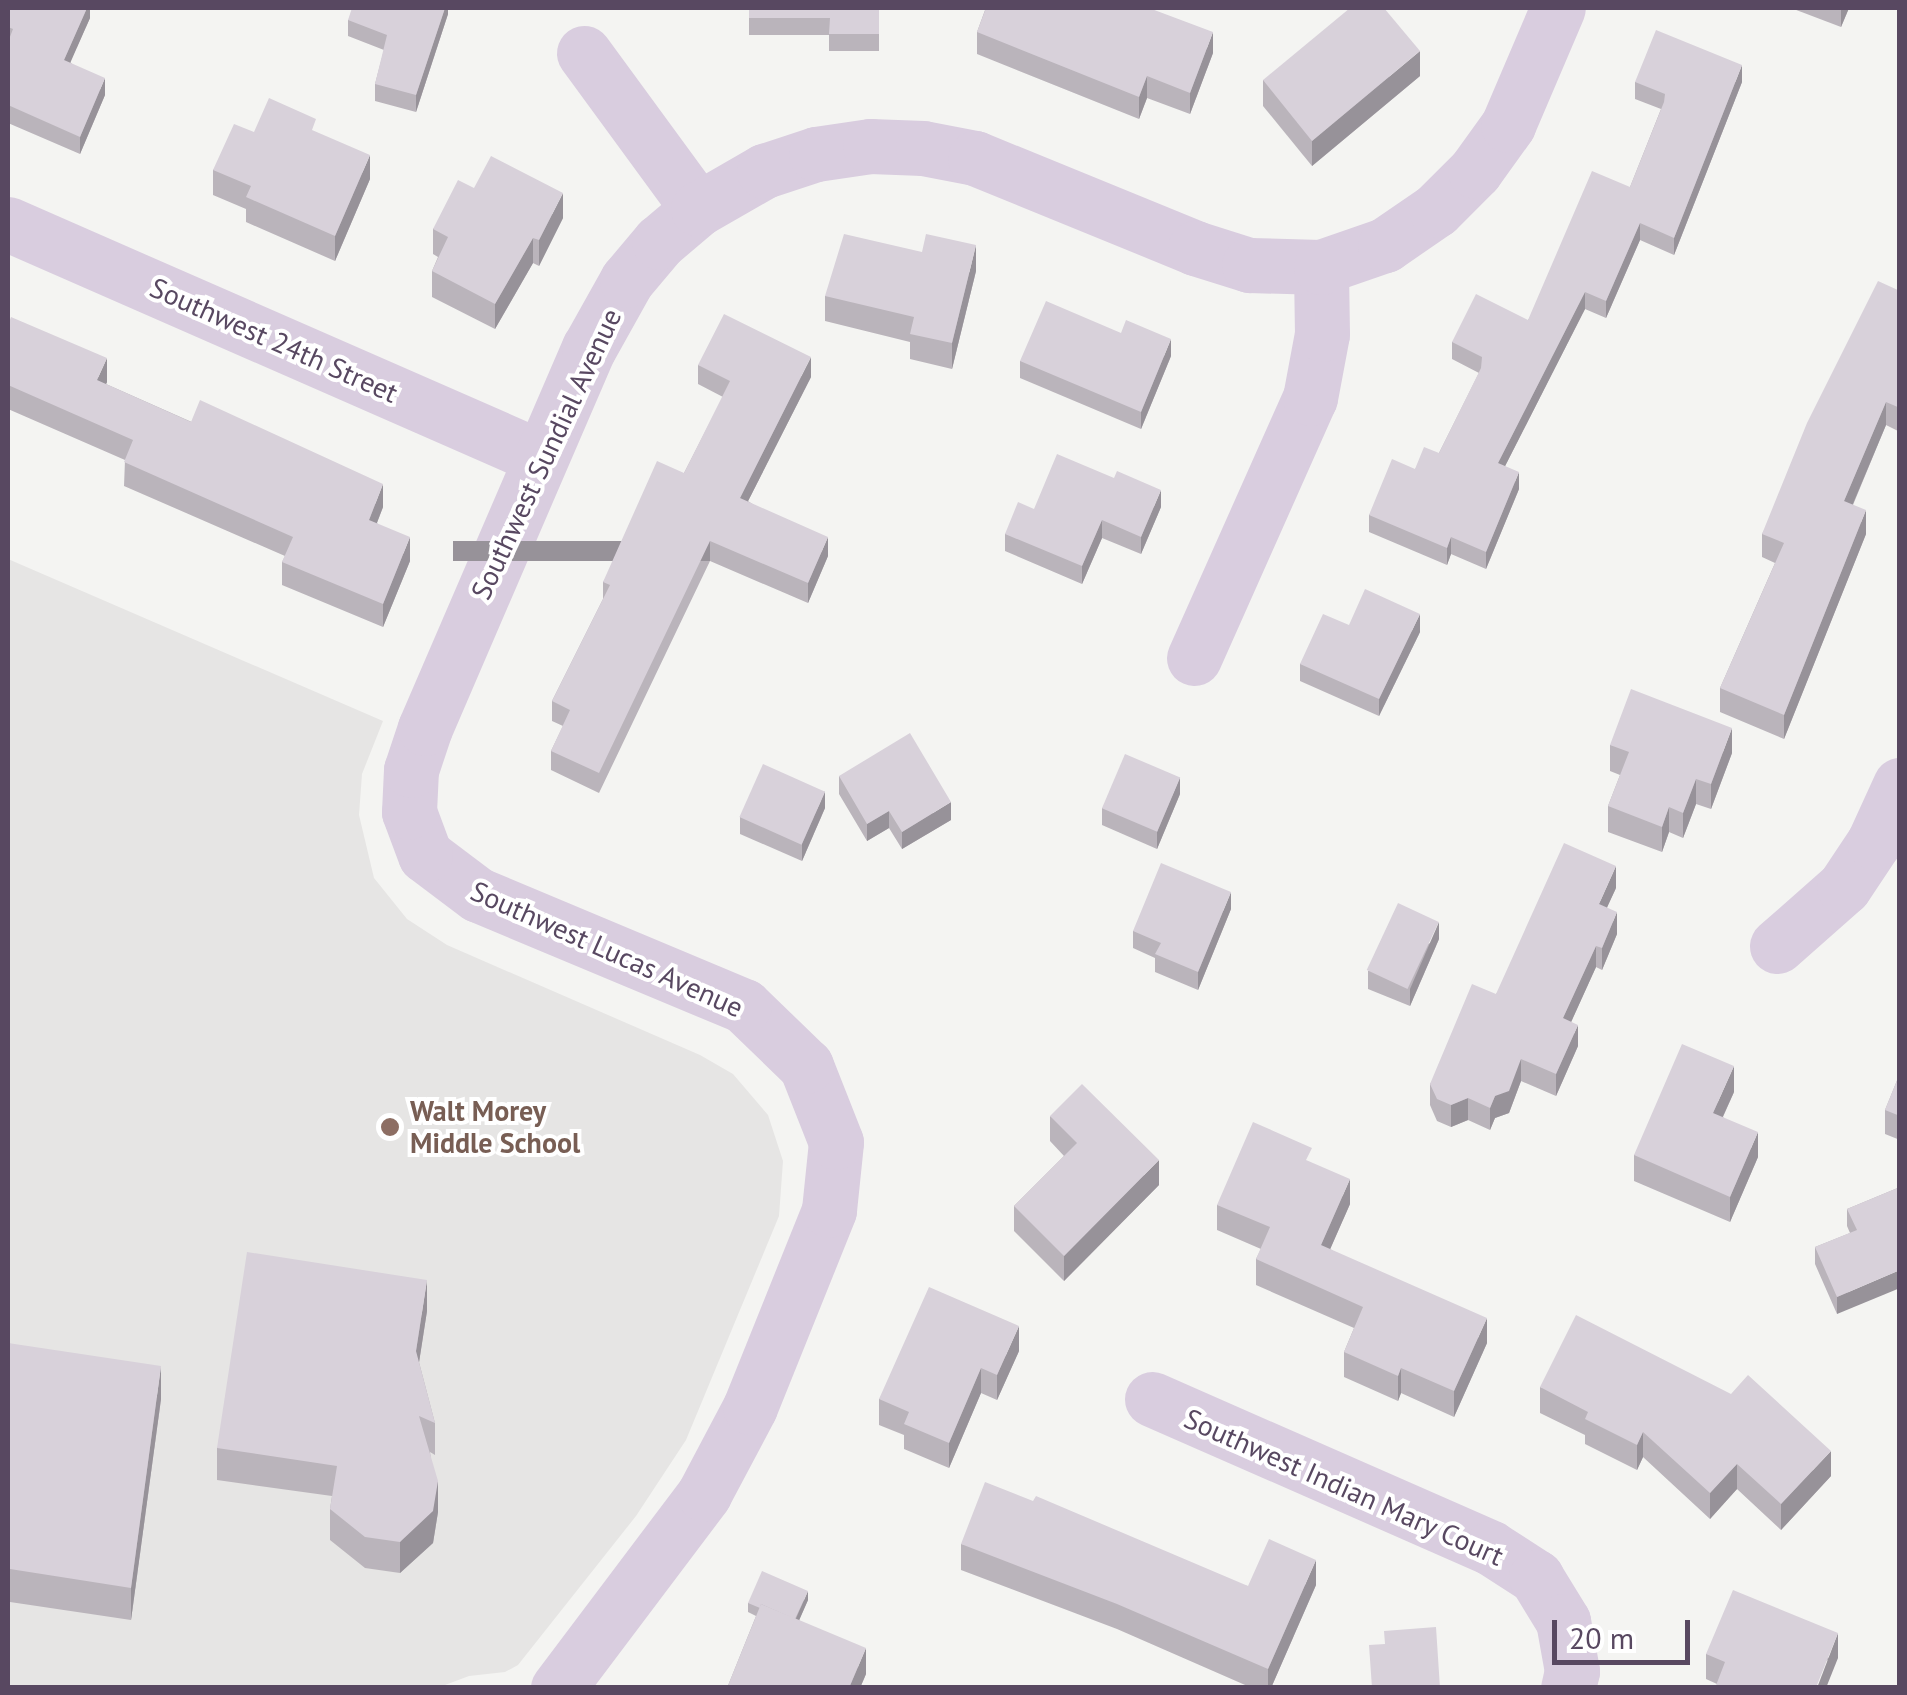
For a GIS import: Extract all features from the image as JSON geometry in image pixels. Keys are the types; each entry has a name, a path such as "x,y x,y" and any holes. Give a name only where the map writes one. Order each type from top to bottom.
{"street":[{"name":"Southwest Sundial Avenue","path":"424,728 589,348 627,280 659,242 698,209 764,171 816,154 870,146 923,148 975,158 1195,248 1249,265 1322,266 1385,245 1436,210 1476,171 1508,125 1558,8"},
{"path":"584,53 698,209"},
{"name":"Southwest 24th Street","path":"8,224 540,456"},
{"path":"1194,658 1310,398 1322,334 1322,266"},
{"name":"Southwest Lucas Avenue","path":"424,728 411,770 409,812 425,855 478,895 744,1006 806,1066 836,1142 829,1210 750,1407 704,1494 558,1688"},
{"path":"1777,946 1844,887 1874,842 1900,785"},
{"name":"Southwest Indian Mary Court","path":"1152,1400 1491,1548 1536,1577 1563,1621 1572,1671 1568,1688"}],"shaded area":[{"name":"Walt Morey Middle School","path":"8,559 383,721 362,774 359,815 374,878 407,919 447,945 700,1055 733,1074 768,1115 783,1161 779,1216 686,1440 636,1516 518,1665 505,1672 469,1676 437,1688 8,1687"}],"building":[{"path":"8,8 87,8 64,60 105,78 80,137 8,105 8,42 13,29 8,27"},
{"path":"352,8 445,8 416,95 375,84 387,35 348,20"},
{"path":"749,8 879,8 879,34 829,34 830,18 749,18"},
{"path":"986,8 1149,8 1213,32 1190,93 1147,76 1139,97 977,32"},
{"path":"1350,8 1384,8 1420,51 1312,141 1263,80"},
{"path":"1656,30 1742,65 1674,238 1640,223 1606,301 1585,292 1498,463 1519,472 1486,552 1451,537 1447,548 1369,515 1392,459 1415,469 1424,447 1439,453 1481,368 1482,357 1452,342 1476,294 1528,320 1592,171 1630,187 1664,102 1665,94 1635,82"},
{"path":"269,98 316,119 312,130 370,155 335,236 246,197 251,186 213,170 234,124 254,132"},
{"path":"491,156 563,193 539,240 533,238 495,304 432,271 448,237 433,229 458,180 474,188"},
{"path":"844,234 922,252 926,234 976,245 952,343 910,334 914,317 825,296"},
{"path":"1878,281 1900,291 1900,408 1886,402 1844,501 1866,510 1784,715 1720,688 1784,543 1762,534 1807,423"},
{"path":"1046,301 1121,333 1126,320 1171,339 1141,412 1020,361"},
{"path":"724,314 811,357 740,498 828,537 808,583 710,541 599,773 551,751 570,710 552,701 610,585 603,582 657,461 684,473 730,381 698,365"},
{"path":"11,317 107,358 97,380 191,422 200,400 383,484 369,520 410,537 383,604 282,562 293,537 124,462 133,440 8,385"},
{"path":"1057,454 1114,478 1117,471 1161,490 1141,537 1102,520 1082,566 1005,534 1018,502 1034,509"},
{"path":"1365,589 1420,614 1379,699 1300,664 1323,614 1349,625"},
{"path":"1631,689 1732,728 1711,784 1696,779 1683,813 1669,807 1662,827 1608,806 1629,752 1610,745"},
{"path":"910,733 951,802 902,832 889,811 867,824 839,776"},
{"path":"1125,754 1180,777 1157,832 1102,808"},
{"path":"763,764 825,792 802,845 739,817"},
{"path":"1564,843 1616,866 1599,904 1617,912 1602,948 1596,946 1563,1018 1578,1025 1556,1074 1521,1059 1509,1091 1495,1096 1490,1108 1468,1098 1451,1105 1437,1099 1430,1084 1472,984 1496,994"},
{"path":"1161,863 1231,892 1198,972 1155,954 1161,943 1133,931"},
{"path":"1398,903 1439,922 1408,989 1367,970"},
{"path":"1682,1044 1734,1066 1713,1113 1758,1132 1730,1197 1634,1155"},
{"path":"1900,1073 1900,1116 1885,1110"},
{"path":"1082,1084 1159,1160 1064,1256 1014,1206 1077,1143 1050,1116"},
{"path":"1253,1122 1312,1148 1306,1160 1350,1179 1321,1245 1487,1318 1454,1391 1401,1368 1398,1376 1344,1352 1363,1307 1256,1259 1270,1227 1217,1205"},
{"path":"1900,1187 1900,1270 1837,1297 1815,1247 1857,1230 1847,1209"},
{"path":"247,1252 427,1280 416,1351 435,1423 419,1416 438,1481 433,1511 400,1542 365,1537 330,1509 337,1466 217,1448"},
{"path":"929,1287 1019,1326 997,1375 981,1368 949,1443 904,1424 909,1412 879,1399"},
{"path":"1576,1315 1731,1394 1748,1375 1831,1451 1781,1504 1737,1464 1710,1493 1643,1432 1637,1445 1585,1419 1588,1412 1540,1387"},
{"path":"8,1343 161,1366 131,1588 10,1569 8,1583"},
{"path":"985,1482 1033,1501 1036,1496 1248,1586 1269,1539 1316,1560 1268,1669 1117,1604 961,1544"},
{"path":"762,1571 808,1591 795,1619 761,1604 760,1608 748,1603"},
{"path":"1733,1590 1838,1633 1817,1685 1822,1688 1715,1688 1725,1662 1706,1654"},
{"path":"761,1604 866,1648 849,1688 727,1688"},
{"path":"1436,1627 1440,1688 1372,1688 1369,1645 1385,1644 1384,1631"}],"place":[{"name":"Walt Morey Middle School","path":"390,1127"}]}
